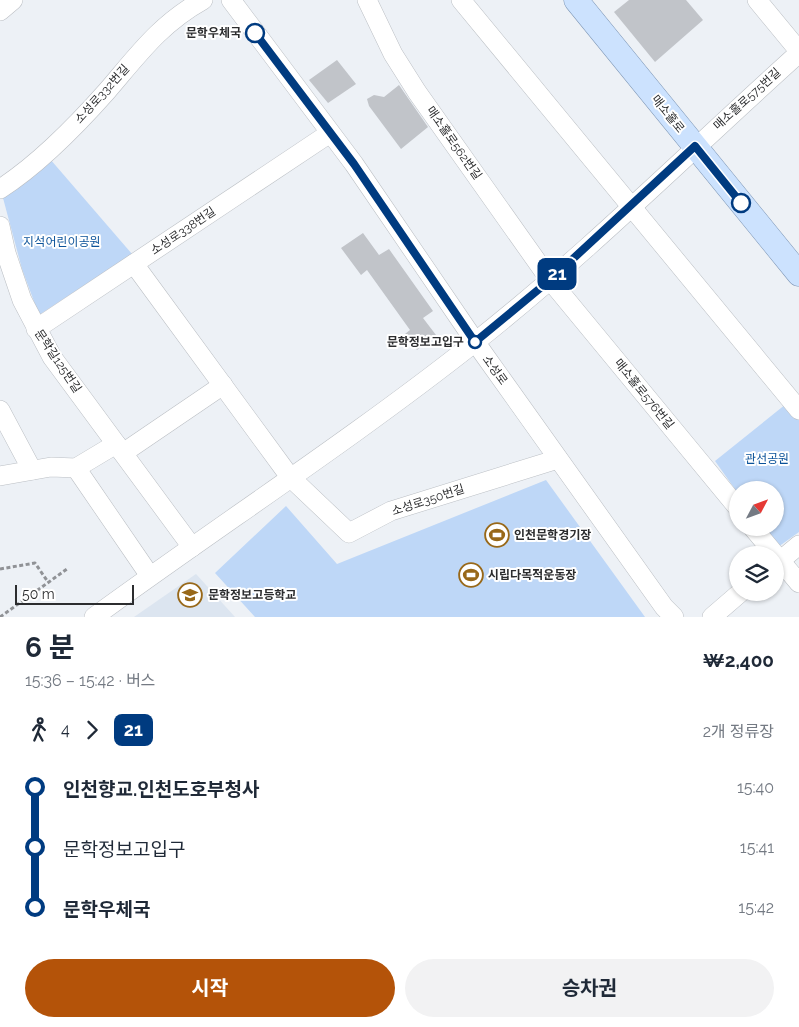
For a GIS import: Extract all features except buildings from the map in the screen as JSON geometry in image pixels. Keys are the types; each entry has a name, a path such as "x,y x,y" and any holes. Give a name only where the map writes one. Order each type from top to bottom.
{"main road":[{"name":"매소홀로","path":"576,0 799,274"}],"street":[{"path":"0,10 13,0"},
{"name":"소성로332번길","path":"0,189 59,140 105,93 156,33 171,19 203,0"},
{"name":"소성로","path":"231,0 330,133 558,459 664,607 674,617"},
{"name":"매소홀로562번길","path":"367,0 394,54 417,92 550,280"},
{"path":"461,0 799,410"},
{"path":"758,0 799,52"},
{"name":"매소홀로575번길","path":"695,146 799,52"},
{"name":"소성로338번길","path":"36,329 330,133"},
{"path":"94,617 400,400 475,342 550,280 695,146"},
{"name":"문학길125번길","path":"0,226 6,276 22,300 52,357 192,547"},
{"name":"소성로350번길","path":"134,264 290,477 348,533 391,511 558,459"},
{"name":"매소홀로576번길","path":"550,280 729,497"},
{"path":"0,476 50,467 76,468 119,448 223,385"},
{"path":"0,410 32,470"},
{"path":"76,468 150,576"},
{"path":"784,558 799,545"},
{"path":"784,569 799,583"},
{"path":"712,617 731,601"}],"path":[{"path":"0,569 35,563 48,582"},
{"path":"0,617 66,569"}],"shaded area":[{"name":"문학정보고등학교","path":"196,574 235,617 134,617"}],"green space":[{"name":"지석어린이공원","path":"50,159 132,254 39,315 22,269 3,198"},
{"name":"관선공원","path":"786,404 799,420 799,532 779,546 777,546 770,536 784,536 784,481 729,481 715,461"},
{"name":"인천문학경기장","path":"546,480 645,617 255,617 215,573 286,506 337,564"}],"bus line":[{"name":"21","path":"255,33 354,164 475,342 550,280 695,146 741,203"}],"place":[{"name":"문학우체국","path":"255,33"},
{"name":"문학정보고입구","path":"475,342"},
{"name":"인천문학경기장","path":"497,535"},
{"name":"시립다목적운동장","path":"471,575"},
{"name":"문학정보고등학교","path":"190,595"}]}
